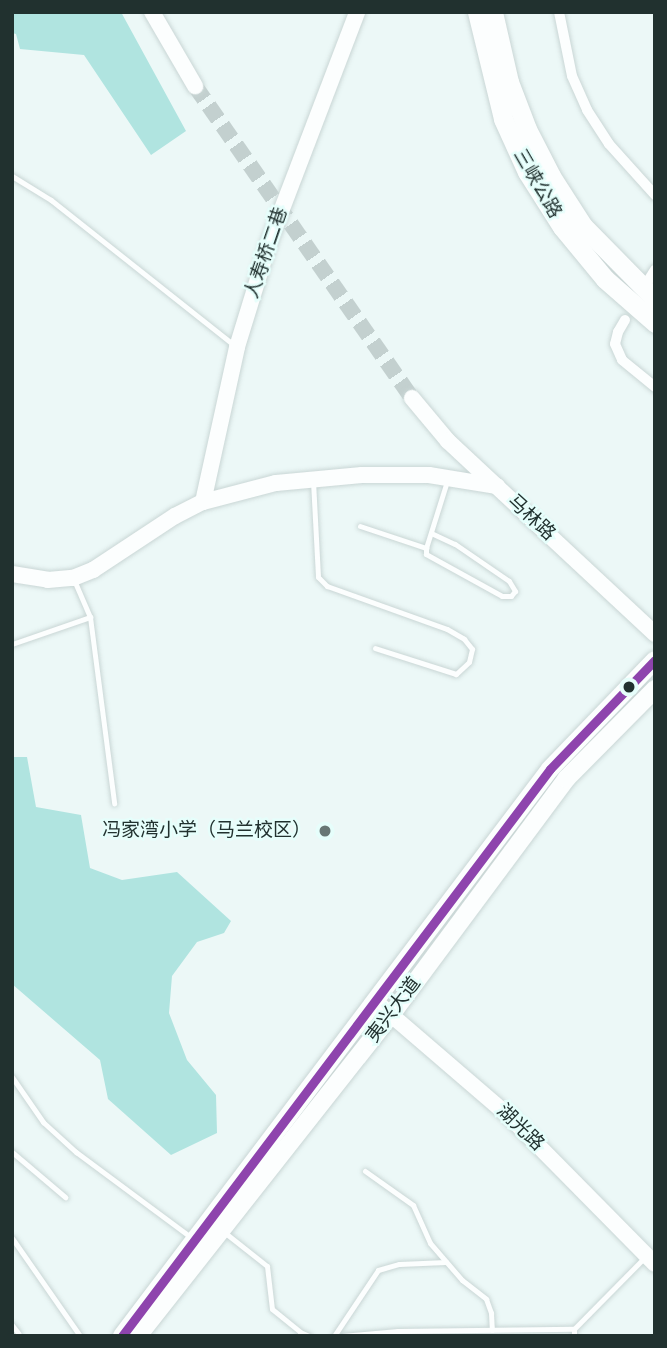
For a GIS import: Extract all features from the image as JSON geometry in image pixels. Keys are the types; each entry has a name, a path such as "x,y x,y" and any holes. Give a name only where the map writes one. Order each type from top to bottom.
{"highway":[{"name":"三峡公路","path":"477,12 503,120 527,172 562,227 605,279 655,323"},
{"name":"三峡公路","path":"493,12 509,82 527,130 551,176 583,226 651,290"}],"main road":[{"name":"夷兴大道","path":"122,1336 550,769 655,660"},
{"name":"夷兴大道","path":"138,1336 391,1015 566,779 655,689"}],"street":[{"path":"152,12 195,86"},
{"name":"人寿桥二巷","path":"203,502 237,347 268,243 357,12"},
{"path":"559,12 572,76 587,110 609,144 655,195"},
{"path":"651,290 655,270"},
{"path":"625,320 615,344 622,360 655,387"},
{"name":"马林路","path":"412,398 448,441 655,634"},
{"path":"12,574 48,580 73,578 93,570 175,516 203,502 276,483 375,475 448,478 497,486"},
{"name":"湖光路","path":"375,1001 510,1117 651,1260"}],"lane":[{"path":"12,176 51,200 237,347"},
{"path":"313,478 318,577 327,586 447,629 464,639 472,649 469,662 456,674 375,648"},
{"path":"431,533 467,552 509,581 515,591 507,598 474,578 430,559 426,548 448,478"},
{"path":"360,526 426,548"},
{"path":"73,578 90,617 114,803"},
{"path":"12,644 90,617"},
{"path":"12,1077 43,1122 76,1152 195,1240"},
{"path":"12,1152 65,1197"},
{"path":"365,1171 413,1205 430,1243 446,1262 486,1299 491,1312 492,1330"},
{"path":"220,1229 267,1266 272,1309 309,1336"},
{"path":"12,1238 80,1336"},
{"path":"342,1336 492,1330 574,1332 651,1260"},
{"path":"334,1336 378,1270 399,1264 446,1262"},
{"path":"12,1325 19,1334"}],"shaded area":[{"path":"12,12 121,12 186,131 151,155 84,55 20,49 16,34 12,33"},
{"path":"12,757 27,757 36,807 81,815 90,868 122,880 177,872 231,921 224,933 197,942 172,976 169,1013 187,1060 216,1095 217,1133 171,1155 108,1099 100,1060 12,984"}],"tunnel":[{"path":"195,86 412,398"}],"transit line":[{"path":"122,1336 550,769 655,660"}],"place":[{"name":"冯家湾小学（马兰校区）","path":"325,831"}]}
